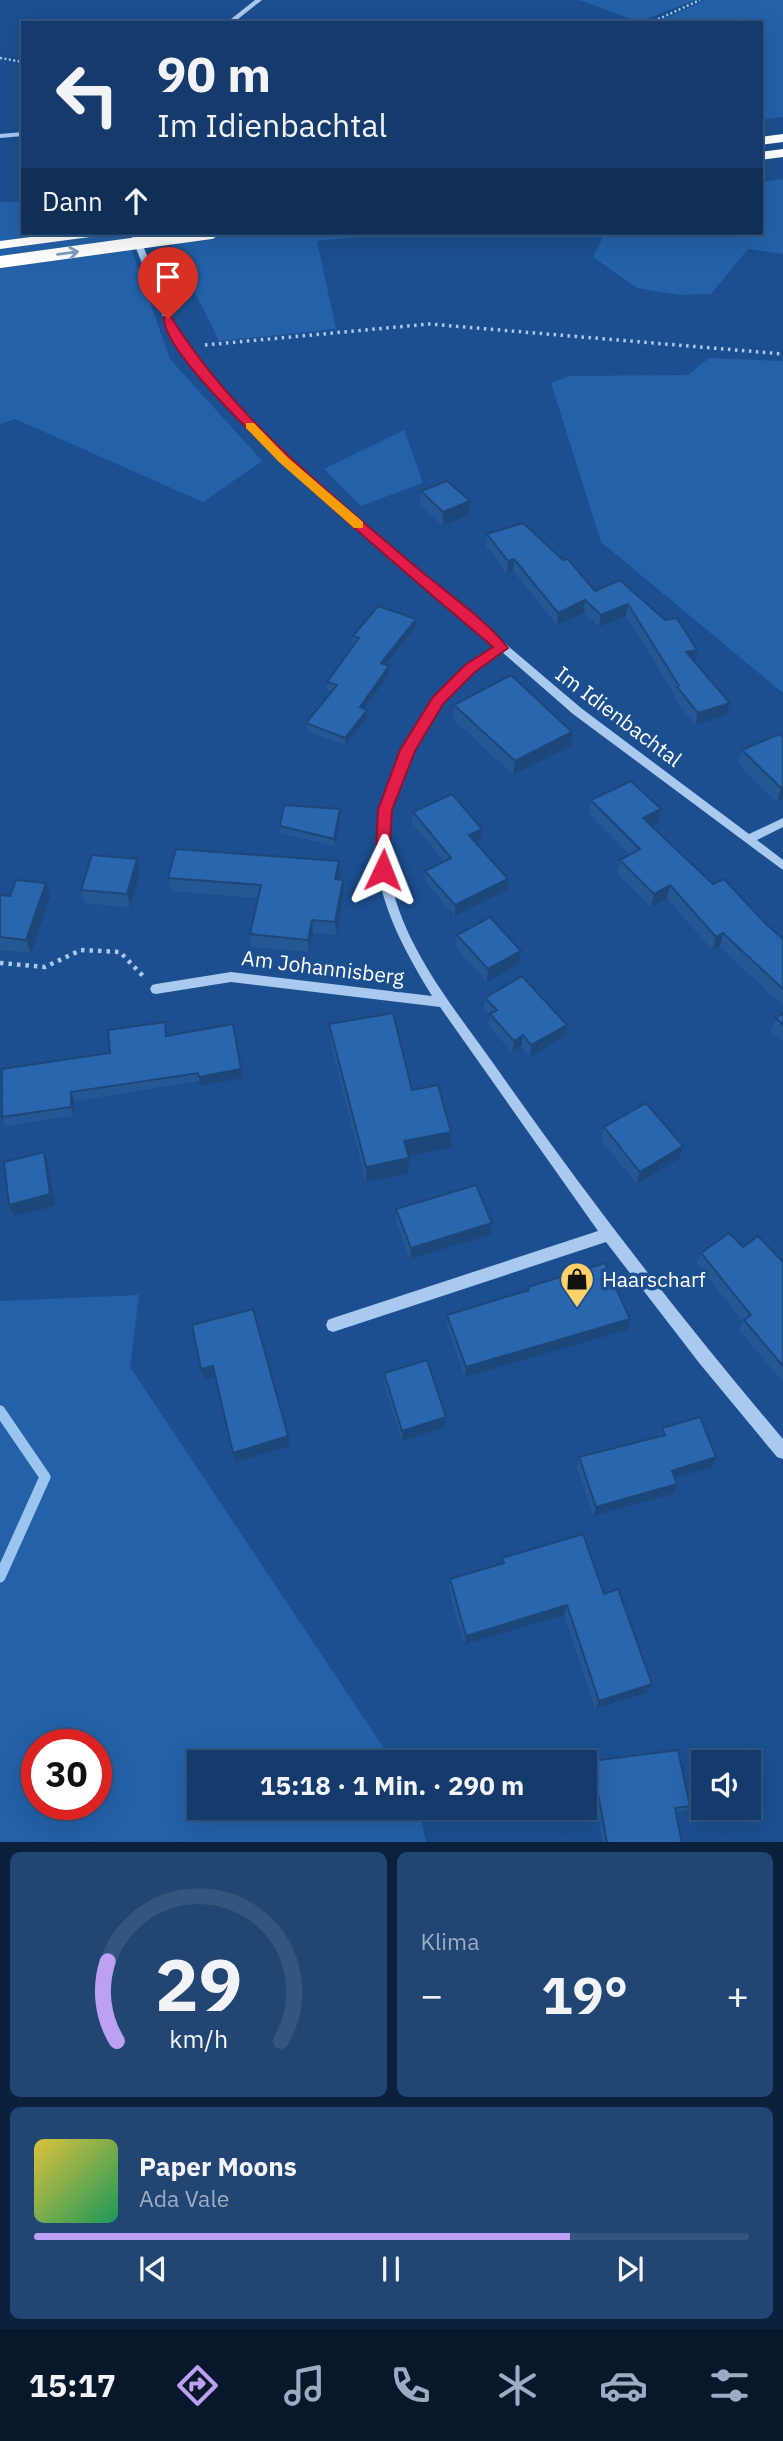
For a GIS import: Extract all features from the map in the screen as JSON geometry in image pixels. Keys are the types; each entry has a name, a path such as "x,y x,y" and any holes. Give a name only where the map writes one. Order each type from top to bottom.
{"highway":[{"path":"763,141 783,138"},
{"path":"763,156 783,153"},
{"path":"0,245 75,235"},
{"path":"0,262 196,235"}],"street":[{"path":"232,21 259,0"},
{"path":"0,136 21,134"},
{"path":"135,235 168,319 183,347"},
{"name":"Im Idienbachtal","path":"183,347 232,407 283,459 436,593 577,711 751,839 783,866"},
{"name":"Am Johannisberg","path":"502,648 470,668 438,701 408,750 385,810 383,870 398,922 443,1002 606,1235 783,1451"},
{"path":"751,839 783,822"},
{"name":"Am Johannisberg","path":"156,989 231,976 443,1002"},
{"path":"333,1325 606,1235"}],"path":[{"path":"654,21 700,0"},
{"path":"0,58 21,62"},
{"path":"183,347 429,324 783,354"},
{"path":"0,963 45,967 81,950 120,952 156,989"}],"shaded area":[{"path":"580,0 695,0 642,21"},
{"path":"705,0 783,0 783,117 763,120 763,21 660,21"},
{"path":"783,179 783,254 748,249 711,294 679,295 637,288 593,257 604,235 763,235 763,182"},
{"path":"0,202 21,202 21,235 127,235 170,359 262,461 203,502 15,419 0,424"},
{"path":"166,235 383,235 317,241 336,329 219,341"},
{"path":"709,358 783,361 783,693 601,542 551,383 569,376 688,375"},
{"path":"404,430 423,483 361,506 324,469"},
{"path":"139,1295 130,1367 385,1750 187,1750 187,1820 421,1820 426,1842 0,1842 0,1301"}],"building":[{"path":"447,481 470,501 443,512 421,491"},
{"path":"523,523 563,560 568,559 595,591 620,580 665,620 677,618 697,650 686,652 730,703 698,713 677,687 679,686 628,604 601,615 585,600 558,613 514,559 508,561 487,534"},
{"path":"378,606 416,619 381,663 389,666 360,707 367,710 345,738 306,723 337,685 327,682 359,638 353,636"},
{"path":"511,675 572,732 515,761 454,705"},
{"path":"779,734 783,737 781,788 742,750"},
{"path":"631,781 661,809 643,818 713,884 724,879 783,939 783,989 723,933 716,937 670,885 654,894 620,860 640,849 591,800"},
{"path":"452,794 482,829 469,835 508,879 455,905 425,871 451,858 413,812"},
{"path":"284,805 340,809 334,839 280,826"},
{"path":"176,849 339,861 335,879 343,880 335,922 312,920 308,940 250,934 261,885 168,878"},
{"path":"92,855 137,859 127,894 81,890"},
{"path":"16,880 46,883 26,940 0,937 0,895 10,896"},
{"path":"490,917 521,951 488,969 457,935"},
{"path":"522,976 567,1025 531,1045 523,1035 514,1041 490,1014 497,1010 485,998"},
{"path":"393,1013 412,1090 438,1085 451,1132 404,1141 409,1158 366,1167 329,1024"},
{"path":"783,1013 783,1025 776,1018"},
{"path":"165,1022 166,1036 233,1024 241,1069 199,1077 198,1073 71,1092 71,1107 2,1117 2,1069 110,1053 108,1030"},
{"path":"646,1103 683,1146 640,1172 604,1127"},
{"path":"44,1152 50,1194 9,1205 4,1162"},
{"path":"476,1185 492,1223 411,1248 396,1209"},
{"path":"729,1233 743,1247 758,1236 783,1262 783,1366 744,1320 751,1315 701,1253"},
{"path":"605,1263 630,1319 466,1367 447,1315"},
{"path":"253,1309 288,1436 233,1453 213,1366 201,1369 192,1325"},
{"path":"427,1360 446,1417 402,1431 384,1373"},
{"path":"700,1417 716,1457 672,1471 677,1484 596,1507 579,1457 665,1435 662,1428"},
{"path":"583,1534 604,1594 618,1589 652,1684 599,1701 567,1605 466,1636 450,1579 504,1563 502,1558"},
{"path":"678,1750 690,1806 675,1808 682,1842 607,1842 597,1788 597,1760"}],"waterway":[{"path":"0,1411 45,1477 0,1577"}],"slow traffic":[{"path":"250,425 283,459 358,525"}],"place":[{"name":"Haarscharf","path":"577,1309"}],"route":[{"path":"168,319 183,347 232,407 283,459 502,648 470,668 438,701 408,750 385,810 383,870"}]}
